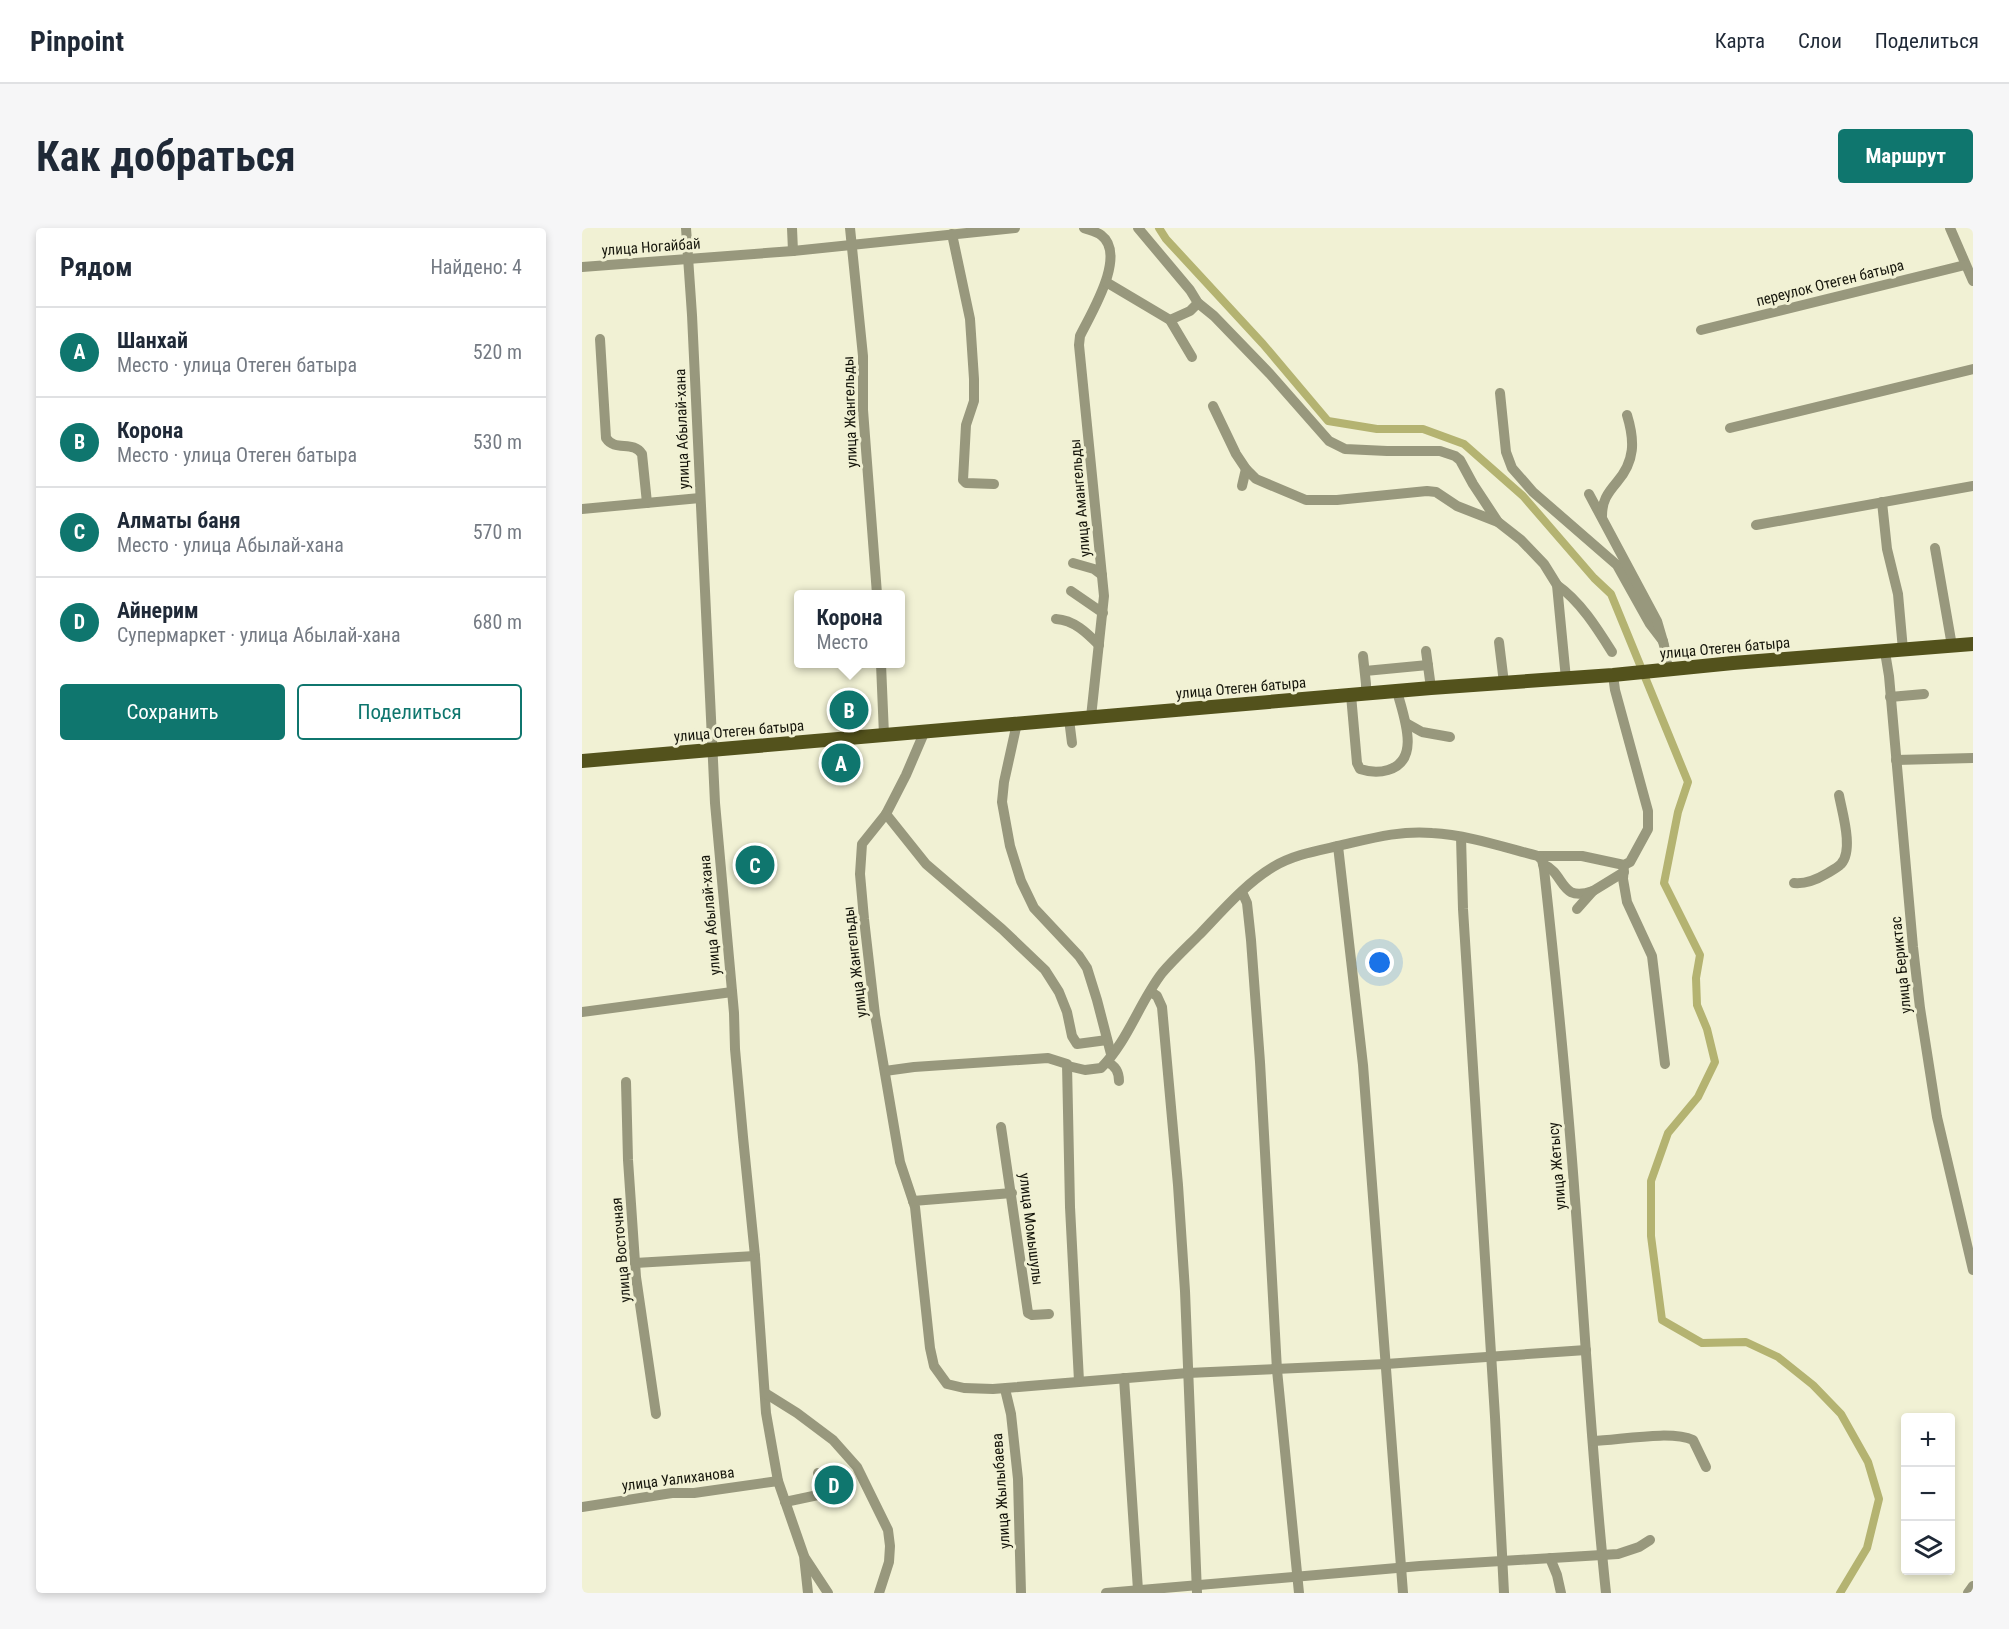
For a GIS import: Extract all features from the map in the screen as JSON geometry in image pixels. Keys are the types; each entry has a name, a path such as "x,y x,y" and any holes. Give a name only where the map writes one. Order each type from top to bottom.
{"main road":[{"name":"улица Отеген батыра","path":"582,761 1973,644"}],"street":[{"name":"улица Абылай-хана","path":"686,228 715,803 765,1393 778,1481 804,1556 808,1593"},
{"path":"792,228 793,251"},
{"name":"улица Жангельды","path":"850,228 863,356 863,410 877,590"},
{"name":"улица Ногайбай","path":"582,267 793,251 956,232 1015,228"},
{"name":"улица Амангельды","path":"1084,228 1102,236 1107,243 1111,258 1106,282 1080,336 1079,345 1102,575 1103,613 1090,717"},
{"path":"1138,228 1190,290 1198,303 1214,316 1270,374 1329,441 1345,449 1440,452 1455,456 1460,460 1498,522 1544,564 1557,585 1566,591 1586,615 1612,652"},
{"path":"1950,228 1973,281"},
{"path":"956,232 970,319 974,401 966,425 963,480 966,483 994,484"},
{"name":"переулок Отеген батыра","path":"1701,330 1965,265"},
{"path":"1106,282 1170,320 1192,357"},
{"path":"1170,320 1190,310 1198,303"},
{"path":"600,339 606,438 614,445 639,449 642,454 647,502"},
{"path":"1730,428 1973,369"},
{"path":"1500,393 1506,452 1512,468 1533,492 1617,565 1650,624 1664,641"},
{"path":"1213,406 1236,454 1256,479 1314,501 1436,492 1457,506 1498,522"},
{"path":"1602,517 1604,498 1623,473 1634,444 1627,415"},
{"path":"1242,486 1246,469"},
{"path":"1756,525 1973,486"},
{"path":"1589,494 1658,621 1668,669"},
{"path":"582,509 700,498"},
{"path":"1882,502 1887,549 1898,594 1903,650"},
{"path":"1935,548 1952,646"},
{"path":"1073,563 1094,569 1102,575"},
{"path":"1557,585 1566,679"},
{"path":"1071,591 1103,613"},
{"path":"1056,619 1065,619 1085,631 1099,645"},
{"path":"1499,642 1504,683"},
{"path":"1426,651 1431,688"},
{"name":"улица Бериктас","path":"1885,652 1913,947 1929,1069 1937,1117 1973,1270"},
{"path":"1364,656 1366,694"},
{"path":"1365,671 1428,665"},
{"path":"881,668 884,735"},
{"path":"1577,909 1593,891 1630,862 1642,842 1649,821 1613,675"},
{"path":"1351,695 1357,763 1360,769 1368,772 1383,771 1395,768 1404,758 1408,744 1406,723 1397,691"},
{"path":"1890,697 1924,694"},
{"path":"1069,719 1072,743"},
{"path":"1017,723 1002,802 1010,846 1021,881 1034,908 1079,956 1087,968 1098,1000 1109,1058 1118,1071 1119,1081"},
{"path":"1406,723 1422,732 1450,737"},
{"name":"улица Жангельды","path":"924,733 886,814 862,844 860,874 868,956 889,1106 900,1162 913,1201 934,1366 947,1384 954,1387 1005,1389 1188,1373 1386,1364 1586,1350"},
{"path":"1896,760 1973,758"},
{"path":"1794,883 1803,884 1820,878 1841,865 1846,857 1847,840 1839,795"},
{"path":"886,814 926,864 1045,970 1059,992 1067,1012 1073,1040 1077,1044 1086,1044 1107,1040"},
{"path":"885,1071 914,1066 1048,1058 1070,1068 1093,1070 1101,1068 1123,1041 1138,1010 1161,975 1179,954 1242,892 1271,868 1307,853 1412,832 1449,834 1541,860 1582,856 1624,868"},
{"path":"1461,837 1463,909 1492,1356 1504,1593"},
{"path":"1338,846 1363,1065 1403,1593"},
{"path":"1541,860 1550,867 1569,892 1578,895 1593,891"},
{"name":"улица Жетысу","path":"1541,860 1552,943 1569,1122 1606,1593"},
{"path":"1624,868 1624,890 1627,902 1652,956 1665,1065"},
{"path":"1242,892 1248,903 1261,1073 1277,1370 1299,1593"},
{"path":"582,1012 732,992"},
{"path":"1151,992 1157,996 1162,1007 1178,1185 1185,1291 1197,1589"},
{"path":"1070,1068 1070,1207 1079,1381"},
{"name":"улица Восточная","path":"626,1082 628,1160 635,1263 656,1414"},
{"name":"улица Момышулы","path":"1001,1127 1028,1313 1032,1315 1049,1314"},
{"path":"913,1201 1012,1193"},
{"path":"635,1263 755,1256"},
{"path":"1124,1378 1138,1590"},
{"name":"улица Жылыбаева","path":"1005,1389 1011,1414 1018,1479 1021,1593"},
{"path":"765,1393 833,1440 857,1467 888,1530 889,1562 879,1593"},
{"path":"1593,1441 1667,1435 1686,1437 1693,1440 1706,1467"},
{"path":"785,1502 818,1495 821,1490 818,1473"},
{"name":"улица Уалиханова","path":"582,1507 672,1493 694,1494 778,1481"},
{"path":"1106,1593 1197,1589 1402,1568 1602,1555 1629,1551 1650,1540"},
{"path":"804,1556 828,1593"},
{"path":"1551,1558 1561,1593"},
{"path":"1968,1593 1973,1586"}],"waterway":[{"path":"1159,228 1166,239 1263,344 1328,421 1377,429 1423,429 1464,444 1523,496 1594,578 1611,594 1688,782 1678,812 1664,883 1700,955 1696,978 1697,1005 1707,1029 1715,1062 1698,1097 1668,1133 1651,1181 1651,1236 1662,1320 1702,1343 1746,1342 1778,1357 1813,1385 1841,1414 1868,1462 1879,1499 1867,1548 1840,1593"}],"place":[{"name":"Корона","path":"849,710"},
{"name":"Шанхай","path":"841,763"},
{"name":"Алматы баня","path":"755,865"},
{"name":"Айнерим","path":"834,1485"}]}
